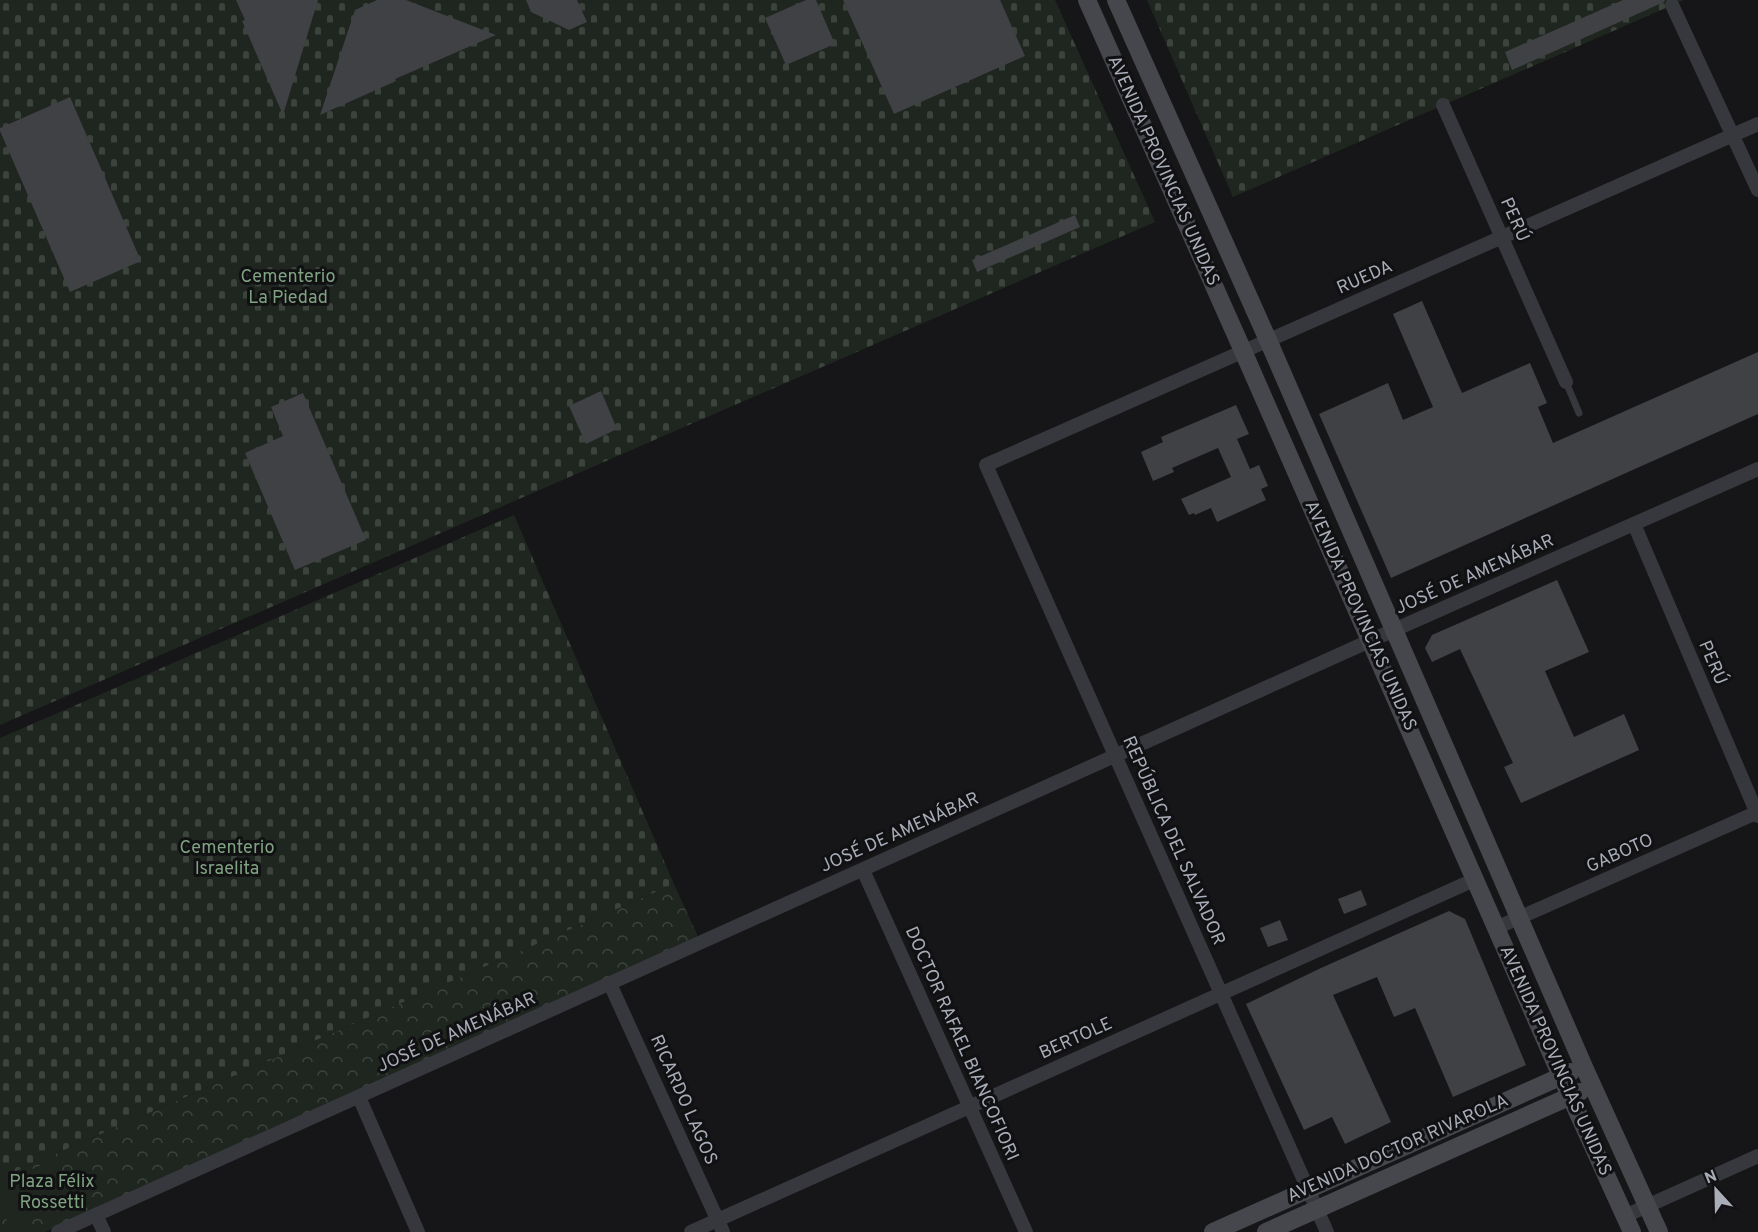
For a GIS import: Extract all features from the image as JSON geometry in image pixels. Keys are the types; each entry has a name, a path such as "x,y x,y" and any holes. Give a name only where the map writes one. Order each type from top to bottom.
{"main road":[{"name":"AVENIDA PROVINCIAS UNIDAS","path":"1087,0 1628,1224"},
{"name":"AVENIDA PROVINCIAS UNIDAS","path":"1116,0 1268,340 1519,918 1659,1232"},
{"name":"AVENIDA DOCTOR RIVAROLA","path":"1213,1232 1584,1066"},
{"name":"AVENIDA DOCTOR RIVAROLA","path":"1266,1232 1593,1086"}],"street":[{"path":"1672,5 1758,190"},
{"name":"PERÚ","path":"1443,105 1566,382"},
{"name":"RUEDA","path":"986,465 1758,124"},
{"name":"REPÚBLICA DEL SALVADOR","path":"986,465 1327,1232"},
{"name":"JOSÉ DE AMENÁBAR","path":"58,1232 1394,630 1758,469"},
{"name":"PERÚ","path":"1634,524 1758,814"},
{"name":"GABOTO","path":"1496,928 1758,814"},
{"name":"DOCTOR RAFAEL BIANCOFIORI","path":"863,870 1026,1232"},
{"name":"BERTOLE","path":"691,1232 720,1226 970,1106 1476,879"},
{"name":"RICARDO LAGOS","path":"610,984 720,1226"},
{"path":"359,1097 418,1232"},
{"path":"1628,1224 1647,1206 1758,1156"},
{"path":"96,1215 104,1232"}],"lane":[{"path":"1566,382 1580,413"}],"green space":[{"name":"Cementerio La Piedad","path":"0,0 1055,0 1155,222 0,725"},
{"path":"1147,0 1684,0 1233,197"},
{"name":"Cementerio Israelita","path":"514,515 674,884 0,1178 0,738"},
{"name":"Plaza Félix Rossetti","path":"674,884 700,941 45,1232 0,1232 0,1178"},
{"path":"52,1160 70,1199 10,1227 0,1206 0,1184"}],"building":[{"path":"236,0 318,0 283,115 242,21 245,20"},
{"path":"377,0 406,0 496,35 320,115 355,10"},
{"path":"526,0 577,0 587,22 569,30 531,12"},
{"path":"806,0 816,0 835,44 786,65 765,18"},
{"path":"843,0 1000,0 1025,56 894,114"},
{"path":"1623,0 1665,0 1512,70 1505,52"},
{"path":"70,97 141,261 70,292 0,128"},
{"path":"1075,215 1080,227 977,272 972,260"},
{"path":"1422,301 1462,393 1530,363 1547,403 1538,407 1553,443 1758,352 1758,414 1391,578 1319,414 1388,383 1403,420 1433,407 1393,314"},
{"path":"601,391 617,429 586,444 569,406"},
{"path":"303,393 366,540 295,570 245,453 283,436 271,407"},
{"path":"1236,405 1249,434 1237,439 1250,469 1259,465 1268,486 1261,489 1266,500 1217,522 1211,508 1195,515 1194,513 1189,515 1181,499 1231,477 1218,448 1172,468 1174,472 1153,481 1141,452 1163,442 1161,437"},
{"path":"1557,580 1589,652 1545,671 1574,737 1624,714 1639,750 1521,803 1504,767 1513,763 1460,649 1432,662 1425,648 1432,635"},
{"path":"1361,890 1367,905 1344,914 1338,899"},
{"path":"1449,911 1465,919 1526,1065 1453,1097 1415,1008 1394,1017 1377,977 1333,995 1391,1122 1345,1144 1332,1117 1304,1130 1246,1004"},
{"path":"1280,920 1288,940 1268,947 1260,928"}]}
